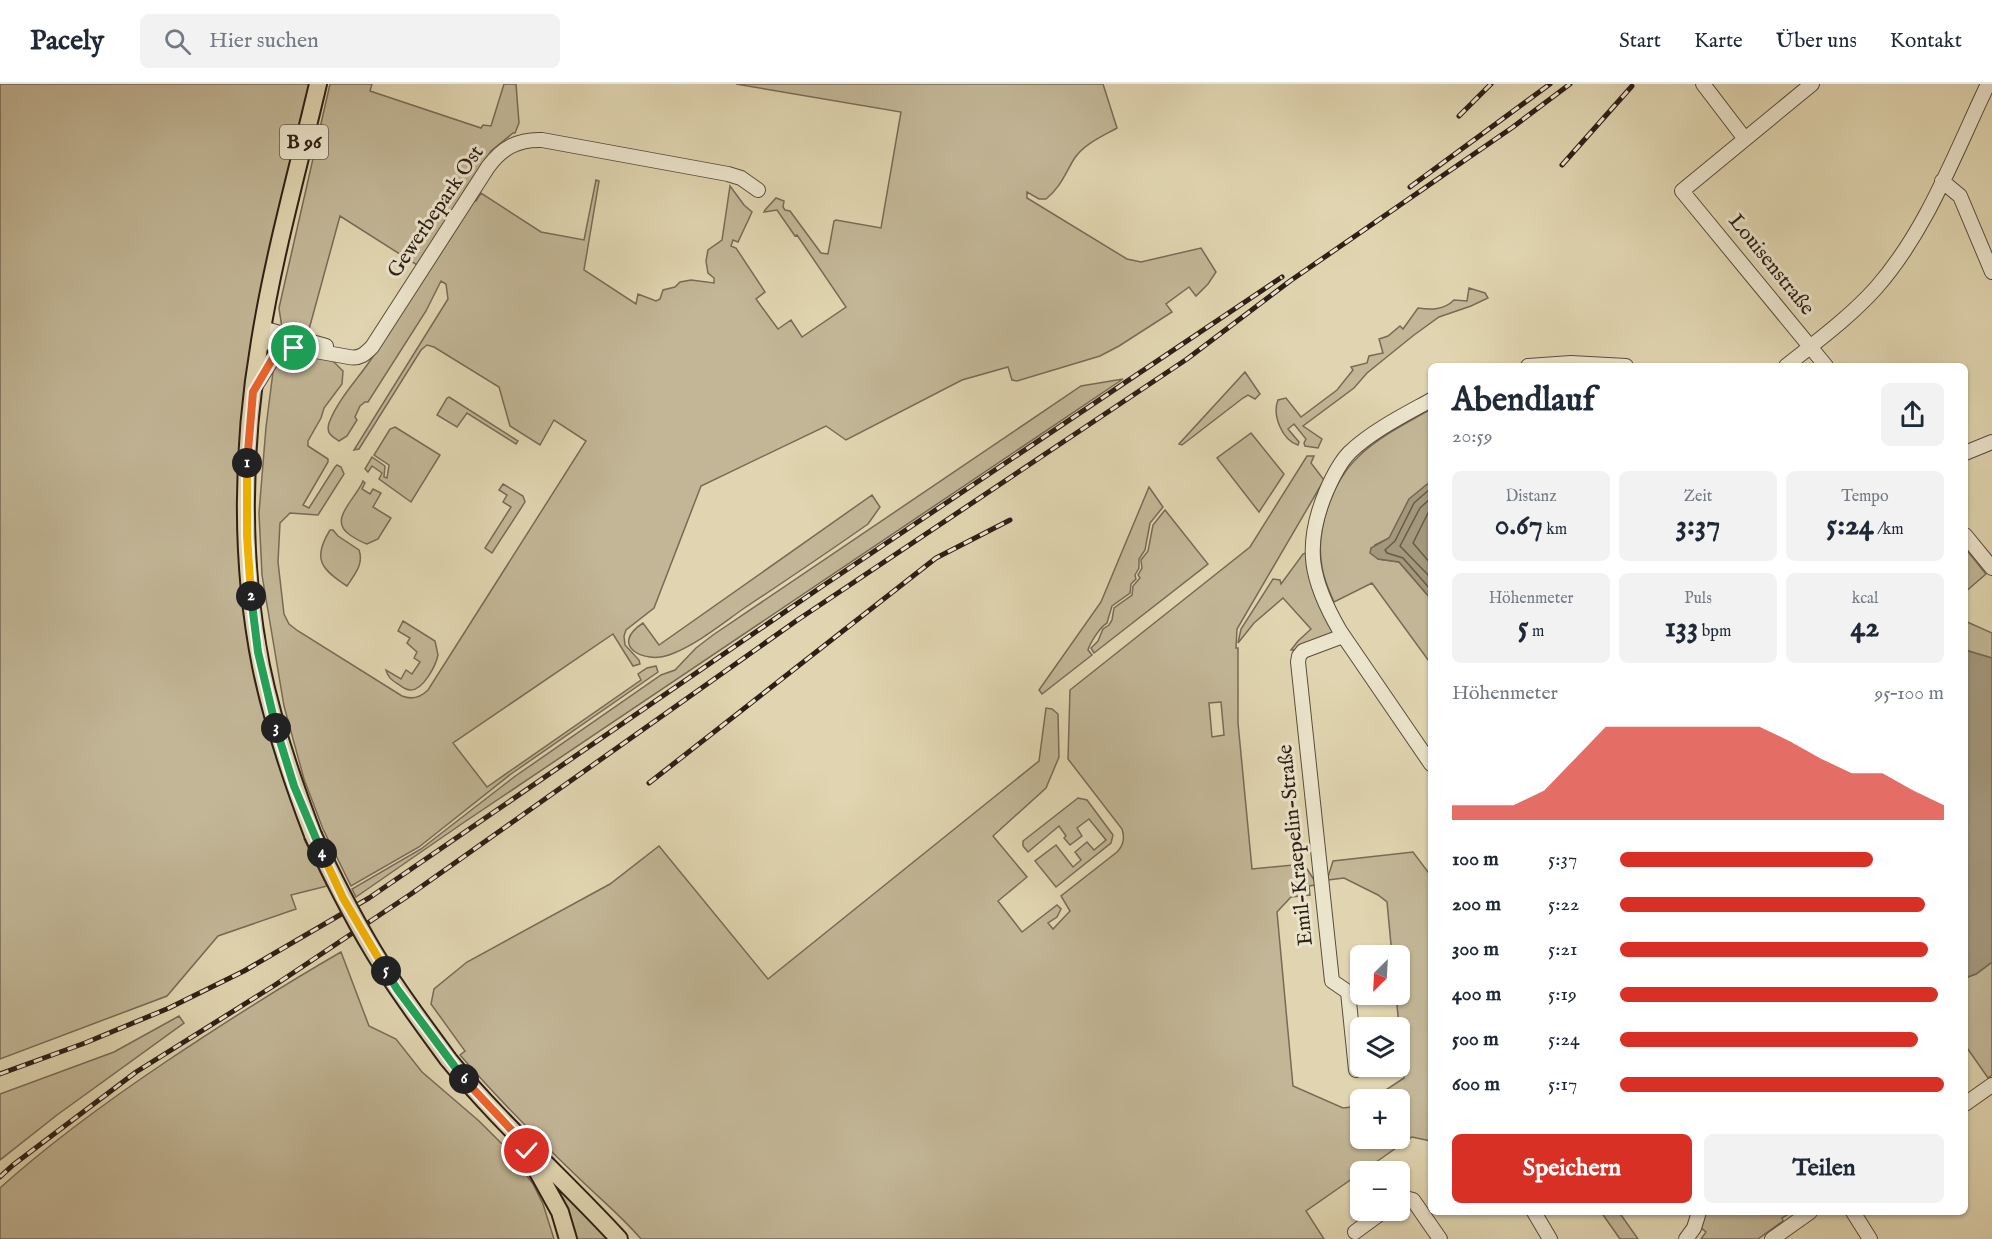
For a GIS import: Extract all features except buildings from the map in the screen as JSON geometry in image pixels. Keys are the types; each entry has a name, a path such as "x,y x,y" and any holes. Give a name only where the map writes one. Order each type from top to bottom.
{"main road":[{"name":"B 96","path":"318,84 261,335 248,440 246,515 254,617 261,668 277,730 294,786 313,835 343,898 397,989 470,1086 619,1239"},
{"name":"B 96","path":"518,1137 560,1212 568,1239"}],"street":[{"path":"1703,84 1745,139 1812,84"},
{"path":"1790,363 1860,303 1887,275 1914,235 1988,84"},
{"name":"Louisenstraße","path":"1745,139 1682,191 1824,363"},
{"name":"Gewerbepark Ost","path":"350,357 359,357 372,346 488,167 501,151 517,142 542,140 732,174 758,190"},
{"path":"1942,181 1960,196 1992,272"},
{"path":"261,335 294,348 350,357"},
{"path":"261,335 313,342 350,357"},
{"path":"253,392 273,358 294,348"},
{"path":"1428,402 1385,427 1352,451 1340,465 1323,501 1312,546 1315,574 1323,600 1343,636 1428,760"},
{"path":"1968,452 1992,442"},
{"path":"1968,539 1992,568"},
{"name":"Emil-Kraepelin-Straße","path":"1343,636 1303,651 1298,662 1332,981 1348,992 1351,1017"},
{"path":"1968,1102 1992,1085"},
{"path":"1410,1199 1413,1200 1440,1239"},
{"path":"1536,1215 1550,1239"},
{"path":"1686,1239 1694,1228 1698,1215"},
{"path":"1772,1239 1806,1215"},
{"path":"1855,1215 1870,1239"},
{"path":"1354,1232 1370,1221"}],"shaded area":[{"path":"0,84 312,84 274,231 244,575 308,837 304,839 327,886 291,895 296,909 218,936 167,996 0,1059"},
{"path":"330,84 372,84 370,91 481,128 483,125 491,126 504,84 516,84 519,123 515,133 491,151 417,265 340,216 308,333 297,333 282,328 279,308"},
{"path":"736,84 1103,84 1117,128 1083,149 1074,159 1059,185 1046,199 1039,199 1027,192 1027,198 1127,259 1141,262 1201,248 1216,272 1196,296 1189,287 1166,304 1172,312 1100,356 1017,381 1012,380 1008,367 962,380 846,440 826,426 701,486 654,608 626,630 625,645 640,664 633,666 613,634 453,743 487,787 641,680 638,674 647,668 656,666 658,672 511,774 419,847 351,886 323,829 304,779 284,706 262,575 259,513 274,364 287,355 301,355 326,358 343,371 342,384 324,408 308,441 308,446 328,459 328,462 303,505 309,508 337,465 341,467 344,474 318,515 290,513 280,523 278,562 284,614 289,624 298,631 402,696 413,698 422,695 428,690 586,441 554,420 540,445 510,426 499,387 427,345 421,350 359,449 354,450 448,299 446,284 441,281 426,311 368,402 360,406 355,417 357,420 347,436 339,441 328,429 333,414 398,319 473,199 476,201 481,193 541,232 584,240 596,180 599,181 584,270 636,304 638,294 656,301 660,299 663,290 675,287 680,282 691,280 714,283 714,278 708,273 706,261 708,250 722,240 730,186 752,212 738,242 733,240 731,246 736,248 765,292 756,299 778,329 791,320 802,337 846,307 797,235 795,236 777,210 764,212 776,198 784,201 785,210 790,211 821,253 828,254 836,220 881,228 901,112"},
{"path":"1469,288 1485,293 1488,298 1439,317 1367,373 1354,388 1303,426 1322,439 1318,448 1305,446 1306,439 1294,424 1288,429 1299,442 1298,445 1287,438 1277,420 1278,400 1286,398 1301,417 1337,390 1353,370 1351,367 1367,363 1369,356 1383,353 1379,339 1388,336 1400,326 1403,329 1418,308 1437,309 1454,300 1467,301"},
{"path":"1245,372 1260,394 1255,399 1248,395 1243,398 1182,445 1179,444"},
{"path":"1123,379 356,897 352,889 421,849 514,777 661,675 675,670 696,648 713,635 1081,386"},
{"path":"449,397 518,441 516,444 467,413 457,427 437,415"},
{"path":"1428,411 1428,485 1389,538 1375,545 1378,559 1399,562 1428,596 1428,660 1372,583 1334,602 1322,567 1320,553 1323,523 1333,493 1358,457 1393,431"},
{"path":"395,427 440,455 411,502 379,479 382,473 372,466 368,472 365,469 372,457 385,466 384,477 387,478 389,465 374,455 390,429"},
{"path":"1251,433 1284,474 1259,512 1217,458"},
{"path":"1307,456 1314,456 1311,463 1324,480 1237,629 1236,648 1238,648 1238,723 1252,869 1304,864 1316,883 1316,885 1309,886 1310,895 1291,897 1277,912 1293,1086 1343,1108 1350,1107 1350,1149 1395,1149 1378,1161 1350,1161 1350,1180 1306,1211 1324,1239 641,1239 521,1121 460,1055 465,1051 431,1004 434,989 467,962 610,884 659,846 768,979 1039,761 1046,708 1058,714 1059,757 1046,788 993,836 1027,877 998,901 1022,932 1057,905 1061,909 1057,917 1048,923 1053,929 1070,911 1061,896 1117,852 1124,838 1122,829 1068,759 1070,690 1250,547","holes":["1221,702 1224,735 1212,737 1209,703"]},
{"path":"363,481 365,483 362,489 370,494 373,489 381,493 373,507 391,518 378,539 367,544 350,535 341,523 345,509"},
{"path":"503,484 523,496 525,502 492,553 485,548 511,507 503,502 507,495 499,490"},
{"path":"1149,487 1163,507 1150,523 1145,550 1139,559 1139,568 1135,575 1136,579 1131,584 1130,593 1112,606 1107,623 1098,631 1089,647 1088,650 1092,655 1042,694 1039,690 1101,602"},
{"path":"872,495 880,507 868,524 698,641 679,651 660,657 641,655 630,646 629,639 633,631 643,623 659,645"},
{"path":"1165,510 1208,564 1094,653 1091,648 1098,641 1103,629 1112,620 1114,608 1132,595 1133,586 1140,578 1138,575 1142,568 1141,560 1148,551 1153,525"},
{"path":"330,530 359,550 360,564 347,586 331,574 322,563 321,549"},
{"path":"1308,552 1334,631 1333,634 1291,650 1311,629 1283,598 1254,623 1238,643 1241,629 1273,579 1280,580 1281,584 1303,554"},
{"path":"1968,552 1986,574 1968,589"},
{"path":"403,621 435,641 438,655 432,671 424,682 410,690 392,680 386,670 401,679 406,670 412,674 420,662 414,658 417,652 407,643 410,638 398,631"},
{"path":"1968,622 1992,633 1992,658 1968,651"},
{"path":"1078,798 1087,800 1113,835 1111,843 1056,887 1035,861 1056,845 1073,867 1081,860 1075,852 1087,842 1094,850 1106,840 1089,819 1077,828 1082,836 1070,845 1059,826 1028,852 1023,846 1023,841"},
{"path":"1413,852 1428,872 1428,1140 1410,1138 1410,1089 1387,1089 1404,1077 1410,1077 1410,1017 1398,1017 1397,1005 1410,1005 1410,945 1391,945 1387,902 1344,878 1327,880 1333,861"},
{"path":"341,952 369,1026 396,1039 422,1072 479,1121 509,1151 533,1184 543,1204 554,1239 0,1239 0,1188 40,1154 81,1122 188,1047"},
{"path":"1992,962 1992,1075 1988,1078 1968,1049 1968,977"},
{"path":"179,1016 184,1023 57,1115 0,1160 0,1094 114,1052"},
{"path":"543,1169 611,1239 570,1239"},
{"path":"1603,1215 1621,1215 1638,1239 1620,1239"},
{"path":"1702,1215 1787,1215 1782,1218 1783,1221 1758,1239 1701,1239 1706,1232 1700,1227"}],"water":[{"path":"1428,483 1428,596 1399,562 1378,559 1370,553 1371,548 1389,538 1409,499"},
{"path":"1968,651 1992,658 1992,962 1968,977"}],"railway":[{"path":"1459,116 1491,84"},
{"path":"1410,187 1550,84"},
{"path":"0,1177 136,1072 275,985 411,894 796,621 1187,359 1290,281 1513,127 1570,84"},
{"path":"1562,165 1632,86"},
{"path":"0,1074 85,1043 169,1008 244,971 369,898 821,587 1282,277"},
{"path":"649,783 936,558 1010,520"}],"route":[{"path":"294,348 273,358 253,392 247,458 246,515 250,585 258,652 277,730 294,786 313,835 343,898 372,950 448,1059 518,1137 527,1151"}]}
